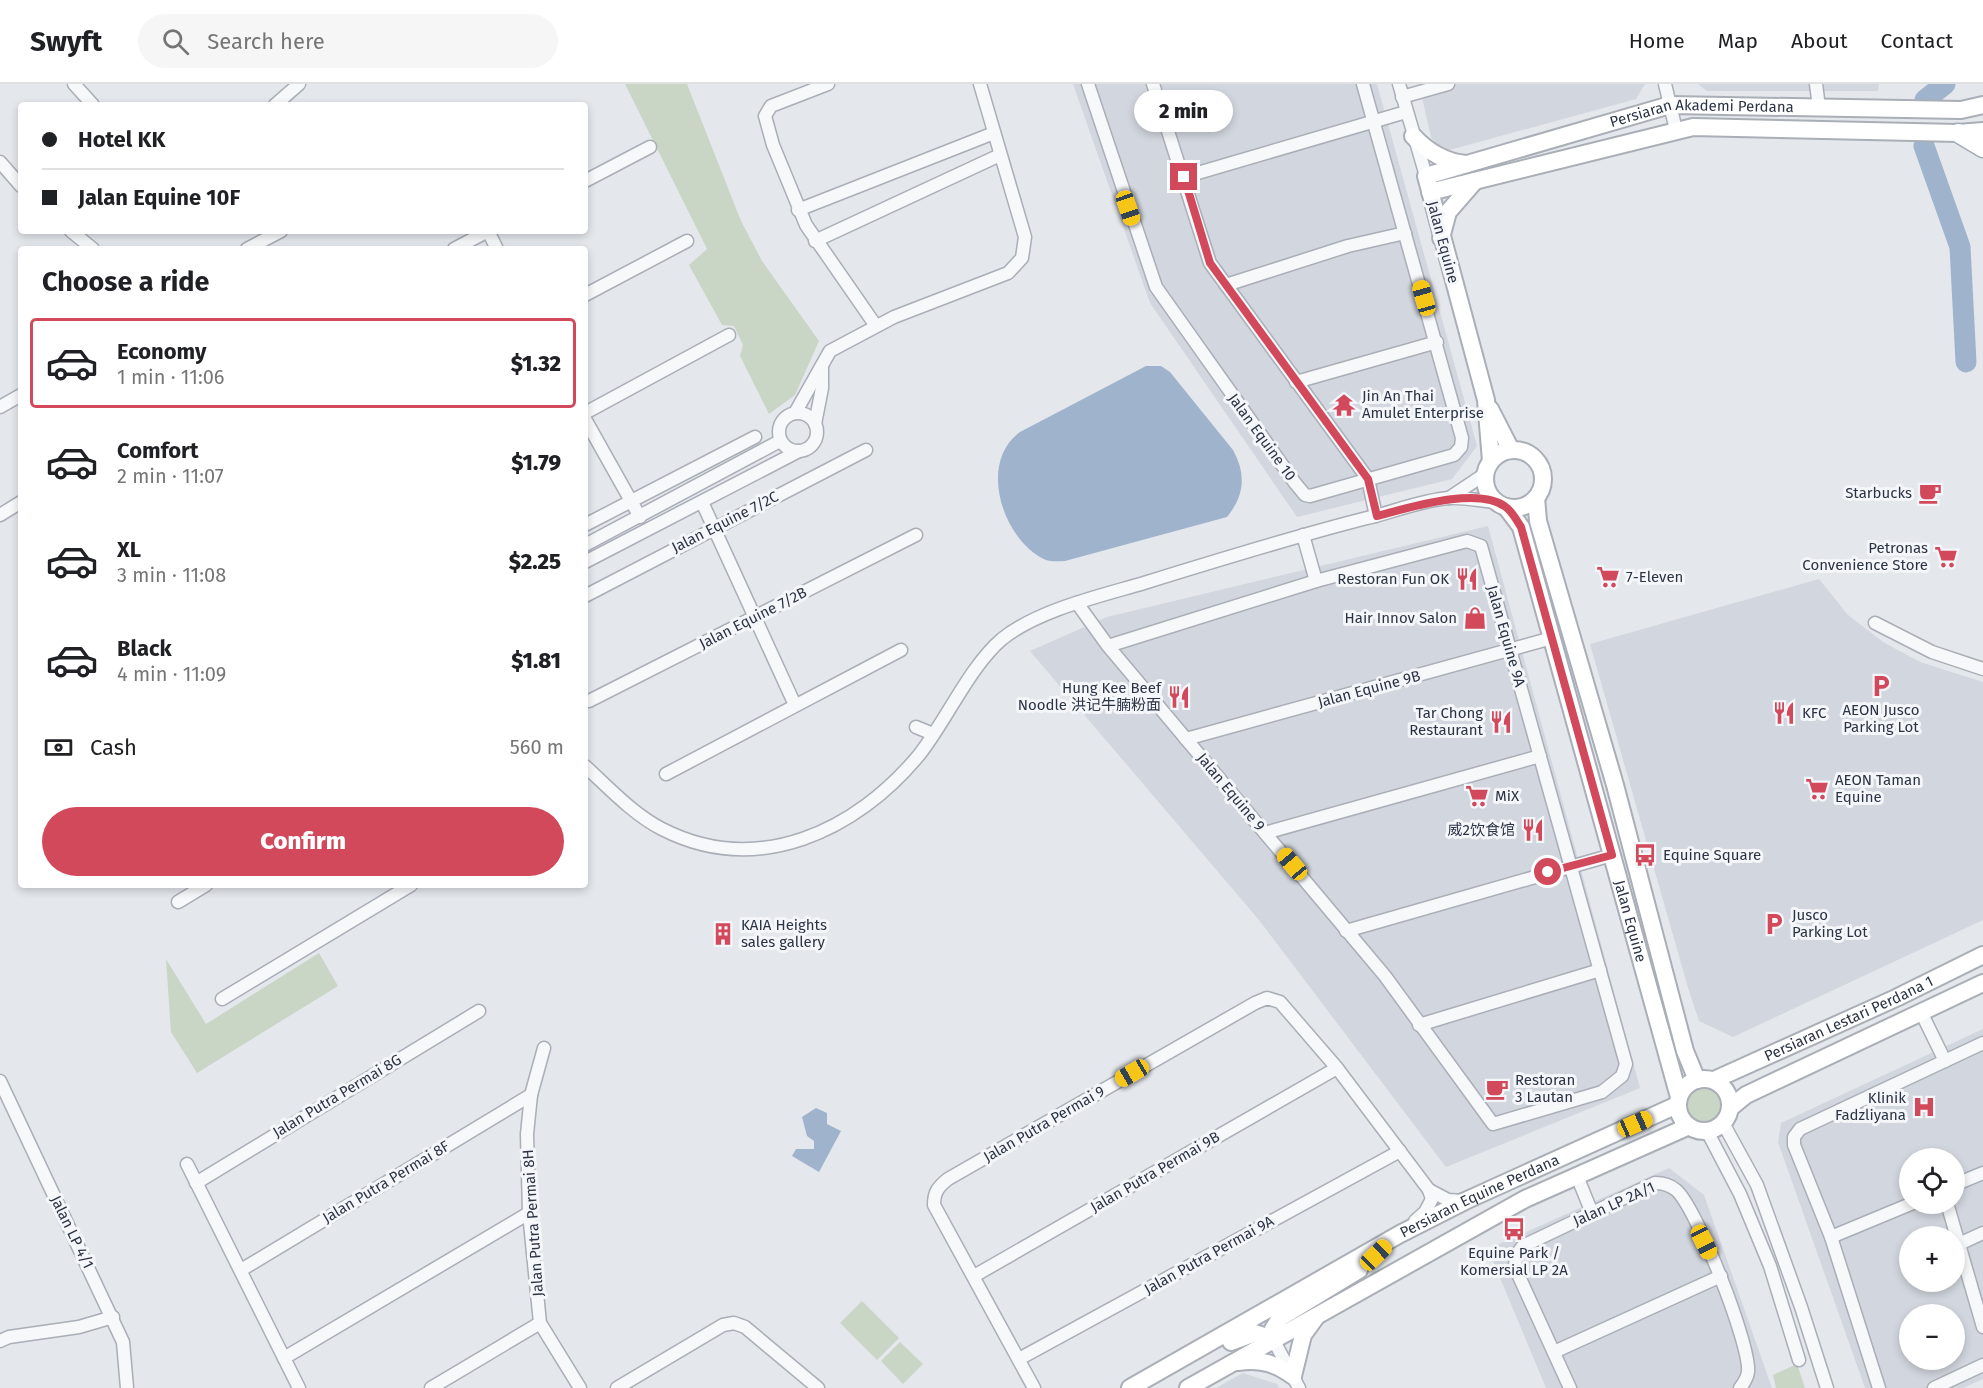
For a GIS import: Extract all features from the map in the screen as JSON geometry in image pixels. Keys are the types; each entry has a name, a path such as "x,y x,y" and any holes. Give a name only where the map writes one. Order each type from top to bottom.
{"main road":[{"path":"1958,133 1983,148"}],"street":[{"path":"74,84 90,102"},
{"path":"278,102 299,84"},
{"path":"828,84 771,106 765,113 773,145 798,210 815,241 876,326"},
{"path":"800,452 788,449 780,441 781,423 795,413 830,351 876,326 1008,273 1022,258 1025,237 980,84"},
{"name":"Jalan Equine 10","path":"1088,84 1156,288 1305,495 1319,494 1439,461 1454,455 1461,447 1462,438 1437,342 1363,84"},
{"path":"1153,84 1210,263 1368,479 1377,516"},
{"name":"Jalan Equine","path":"1399,84 1486,400 1511,450"},
{"path":"1402,97 1448,84"},
{"path":"1665,84 1676,130"},
{"path":"1816,84 1819,107"},
{"name":"Persiaran Akademi Perdana","path":"1428,184 1471,164 1670,105 1961,110 1983,105"},
{"path":"1184,177 1406,112"},
{"name":"Persiaran Akademi Perdana","path":"1428,184 1475,181 1676,130 1693,128 1958,133 1983,131"},
{"path":"798,210 994,133"},
{"path":"1413,135 1426,150 1453,162 1471,164"},
{"path":"588,179 650,147"},
{"path":"815,241 1000,155"},
{"path":"0,162 18,183"},
{"path":"1441,238 1449,212 1458,198 1475,181"},
{"path":"1226,285 1348,246 1405,233"},
{"path":"75,234 89,246"},
{"path":"253,246 275,234"},
{"path":"460,246 482,234"},
{"path":"588,293 687,241"},
{"path":"588,411 729,335"},
{"path":"1296,382 1437,342"},
{"path":"588,560 800,452 814,442 822,388 822,367"},
{"path":"0,408 18,397"},
{"name":"Jalan Equine","path":"1486,400 1488,468"},
{"path":"795,413 807,415 815,424"},
{"path":"588,425 640,516"},
{"path":"588,523 755,437"},
{"path":"588,543 780,441"},
{"name":"Jalan Equine 7/2C","path":"588,594 866,450"},
{"path":"588,769 622,800 663,830 699,842 728,848 765,849 822,832 860,812 883,794 919,754 986,657 1002,639 1036,620 1077,603 1303,534 1449,498 1525,506 1536,498 1542,479 1539,466 1525,452 1511,450 1500,453 1488,468 1449,498"},
{"path":"720,456 728,470"},
{"path":"1488,468 1488,493 1501,505"},
{"name":"Jalan Equine","path":"1536,498 1540,528 1614,785 1685,1051 1705,1080"},
{"path":"702,501 795,705"},
{"path":"0,515 18,504"},
{"name":"Jalan Equine","path":"1501,505 1521,527 1678,1101"},
{"path":"1303,534 1316,581"},
{"name":"Jalan Equine 7/2B","path":"589,701 916,535"},
{"name":"Jalan Equine 9A","path":"1108,646 1316,581 1467,541 1481,546 1626,1064 1622,1076 1602,1092 1492,1124"},
{"name":"Jalan Equine 9","path":"1077,603 1108,646 1385,976 1492,1124"},
{"path":"1875,623 1932,652 1983,669"},
{"name":"Jalan Equine 9B","path":"1186,739 1552,639"},
{"path":"666,774 902,650"},
{"path":"916,727 933,734"},
{"path":"1265,832 1540,756"},
{"path":"1346,931 1612,855"},
{"path":"178,902 201,888"},
{"path":"222,999 406,888"},
{"name":"Persiaran Lestari Perdana 1","path":"1705,1080 1896,998 1983,955"},
{"path":"1419,1025 1600,970"},
{"name":"Persiaran Lestari Perdana 1","path":"1730,1108 1746,1095 1983,983"},
{"name":"Jalan Putra Permai 9","path":"1034,1388 934,1205 934,1195 938,1187 948,1179 1235,1014 1267,998 1281,1002 1337,1068 1429,1190"},
{"name":"Jalan Putra Permai 8G","path":"196,1183 479,1011"},
{"path":"1921,1012 1945,1060"},
{"path":"1879,1388 1831,1237 1794,1145 1794,1137 1800,1129 1983,1043"},
{"name":"Jalan Putra Permai 8H","path":"544,1048 531,1095 527,1134 529,1213 540,1323 580,1388"},
{"name":"Jalan Putra Permai 9B","path":"974,1276 1337,1068"},
{"path":"1705,1080 1726,1091 1730,1108 1723,1123 1707,1131 1687,1127 1679,1118 1678,1101 1689,1083 1705,1080"},
{"name":"Jalan LP 4/1","path":"0,1081 5,1104 113,1317 123,1342 127,1388"},
{"name":"Jalan Putra Permai 8F","path":"241,1269 531,1095"},
{"name":"Persiaran Equine Perdana","path":"1130,1388 1395,1238 1465,1201 1678,1101"},
{"path":"1723,1123 1757,1185 1802,1307 1827,1388"},
{"name":"Persiaran Equine Perdana","path":"1188,1388 1318,1313 1525,1199 1687,1127"},
{"path":"1707,1131 1740,1194 1770,1266 1799,1360"},
{"name":"Jalan Putra Permai 9A","path":"1019,1359 1400,1151"},
{"path":"187,1164 299,1388"},
{"path":"1965,1180 1983,1173"},
{"path":"1577,1176 1592,1213"},
{"name":"Jalan LP 2A/1","path":"1554,1352 1516,1272 1515,1258 1522,1246 1655,1183 1670,1186 1681,1196 1721,1276 1748,1363 1746,1379 1740,1388"},
{"path":"1429,1190 1448,1200 1465,1201"},
{"path":"1296,1382 1274,1339 1273,1329 1280,1318 1363,1267 1425,1212 1432,1199 1429,1190"},
{"path":"1831,1237 1899,1209"},
{"path":"284,1358 529,1213"},
{"path":"1965,1241 1983,1233"},
{"path":"1965,1265 1983,1327"},
{"path":"1570,1388 1554,1352 1721,1276"},
{"path":"1296,1382 1303,1335 1318,1313"},
{"path":"0,1341 9,1337 79,1327 113,1317"},
{"path":"431,1388 540,1323"},
{"path":"618,1388 723,1325 734,1323 745,1327 815,1387"},
{"path":"1153,1375 1191,1364 1249,1334 1262,1333 1274,1339"},
{"path":"1229,1363 1255,1359 1277,1365 1296,1382"},
{"path":"1934,1388 1983,1365"}],"shaded area":[{"path":"1073,84 1377,84 1477,446 1452,479 1297,517 1150,303"},
{"path":"1419,84 1645,84 1636,99 1446,151 1431,137"},
{"path":"1698,84 1879,84 1878,91 1707,91"},
{"path":"1488,526 1640,1088 1446,1167 1259,920 1030,651 1107,617"},
{"path":"1819,579 1848,615 1883,642 1920,662 1983,682 1983,920 1733,1037 1699,1021 1590,644"},
{"path":"1983,1029 1983,1379 1963,1388 1865,1388 1778,1142 1781,1123"},
{"path":"1669,1168 1704,1195 1772,1388 1546,1388 1488,1249"},
{"path":"1243,1373 1277,1384 1279,1388 1216,1388"}],"green space":[{"path":"625,84 687,84 741,221 762,261 819,341 795,395 769,414 740,356 743,345 734,326 722,325 689,265 707,249"},
{"path":"319,953 338,986 197,1073 171,1032 166,959 206,1024"},
{"path":"1704,1086 1717,1092 1723,1105 1717,1118 1704,1124 1691,1118 1685,1105 1691,1092"},
{"path":"862,1301 899,1338 877,1360 840,1323"},
{"path":"900,1342 923,1364 903,1384 881,1361"},
{"path":"1797,1364 1805,1388 1776,1388 1773,1375"}],"water":[{"path":"1146,366 1161,366 1170,372 1233,450 1240,468 1242,484 1233,509 1227,517 1065,561 1046,560 1031,550 1018,536 1001,500 998,481 1000,462 1007,446 1020,432"},
{"path":"816,1108 827,1113 827,1124 841,1131 819,1172 792,1156 796,1149 814,1149 814,1141 807,1136 802,1117"}],"waterway":[{"path":"1925,100 1945,84"},
{"path":"1924,146 1960,247 1966,362"}],"place":[{"name":"Jin An Thai Amulet Enterprise","path":"1344,405"},
{"name":"Starbucks","path":"1930,493"},
{"name":"Petronas Convenience Store","path":"1946,557"},
{"name":"7-Eleven","path":"1608,577"},
{"name":"Restoran Fun OK","path":"1467,579"},
{"name":"Hair Innov Salon","path":"1475,618"},
{"name":"AEON Jusco Parking Lot","path":"1881,686"},
{"name":"Hung Kee Beef Noodle 洪记牛腩粉面","path":"1179,697"},
{"name":"KFC","path":"1784,713"},
{"name":"Tar Chong Restaurant","path":"1501,722"},
{"name":"AEON Taman Equine","path":"1817,789"},
{"name":"MiX","path":"1477,796"},
{"name":"威2饮食馆","path":"1533,830"},
{"name":"Equine Square","path":"1645,855"},
{"name":"Jusco Parking Lot","path":"1774,924"},
{"name":"KAIA Heights sales gallery","path":"723,934"},
{"name":"Restoran 3 Lautan","path":"1497,1089"},
{"name":"Klinik Fadzliyana","path":"1924,1107"},
{"name":"Equine Park / Komersial LP 2A","path":"1514,1229"}],"route":[{"path":"1184,177 1210,263 1368,479 1377,516 1449,498 1496,502 1506,507 1521,527 1612,855 1548,872"}]}
